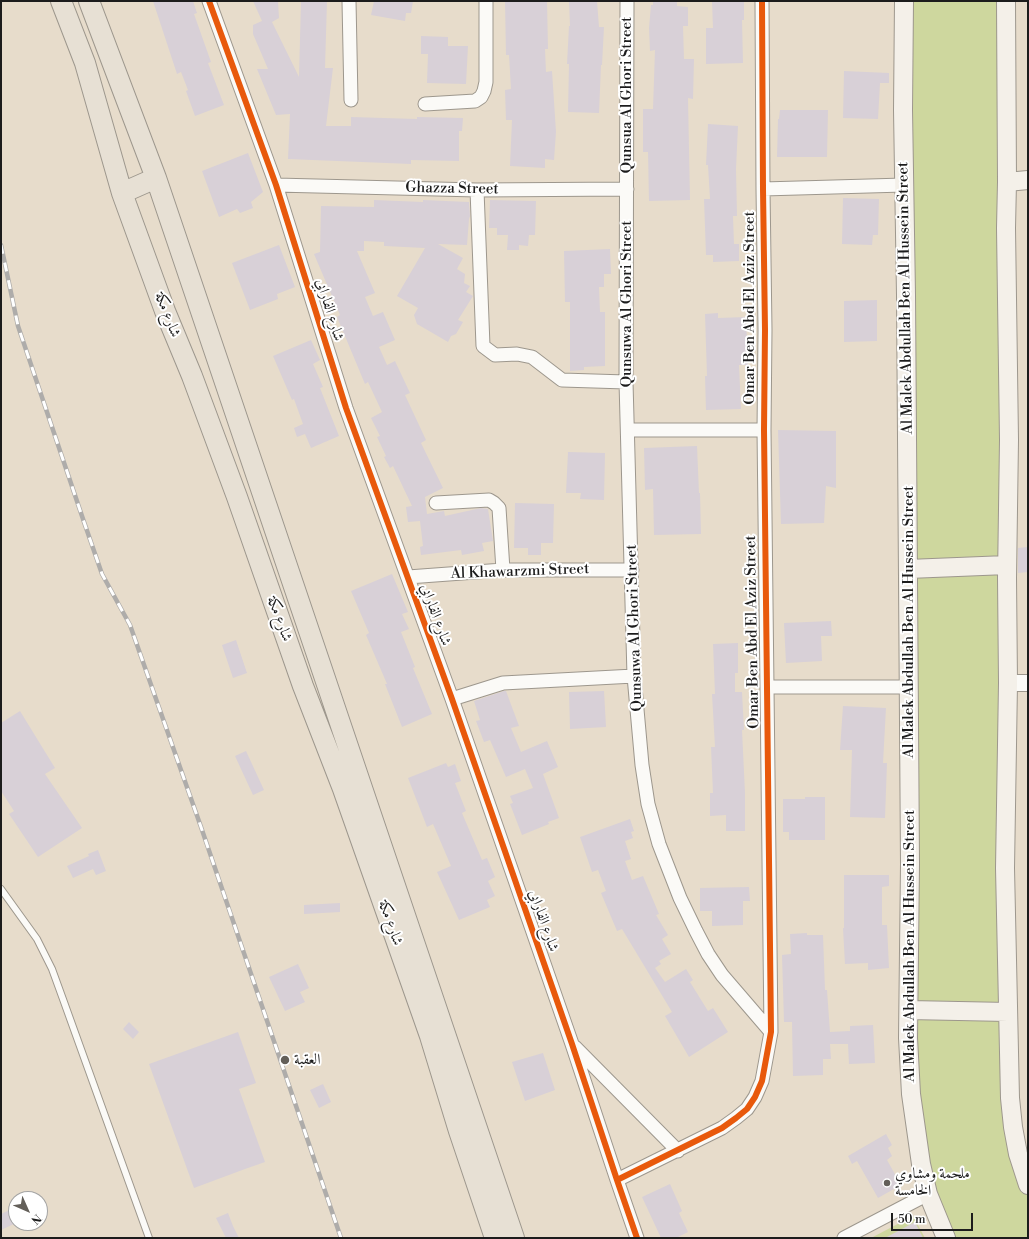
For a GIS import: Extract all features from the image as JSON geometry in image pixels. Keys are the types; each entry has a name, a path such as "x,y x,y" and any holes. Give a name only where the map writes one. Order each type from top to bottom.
{"main road":[{"name":"شارع مكة","path":"61,1 85,63 122,193 165,311 192,376 303,686 343,789 430,1036 459,1131 495,1238"},
{"name":"شارع مكة","path":"89,1 156,178 514,1238"},
{"name":"Al Malek Abdullah Ben Al Hussein Street","path":"904,1 903,110 910,856 908,1038 911,1094 921,1164 928,1194 946,1238"},
{"path":"1006,1 1006,228 1009,440 1008,683 1005,868 1010,1098 1018,1154 1028,1185"},
{"path":"122,193 156,178"},
{"path":"1007,182 1028,180"},
{"path":"908,569 1008,565"},
{"path":"909,1010 1008,1012"}],"street":[{"name":"شارع الفارابي","path":"209,1 276,185 346,408 452,699 572,1044 637,1238"},
{"path":"349,1 351,100"},
{"path":"425,104 474,101 481,97 486,82 486,1"},
{"name":"Qunsua Al Ghori Street","path":"626,1 627,189"},
{"name":"Omar Ben Abd El Aziz Street","path":"617,1180 722,1128 747,1109 762,1082 771,1032 764,430 765,330 762,189 762,1"},
{"name":"Ghazza Street","path":"276,185 477,190 627,189"},
{"path":"762,189 904,185"},
{"name":"Qunsuwa Al Ghori Street","path":"627,189 626,382 629,430 634,676 642,765 648,804 669,873 708,954 722,975 771,1032"},
{"path":"477,190 483,346 494,355 517,354 532,357 562,380 626,382"},
{"path":"629,430 764,430"},
{"path":"436,503 489,500 494,502 499,508 503,570"},
{"name":"Al Khawarzmi Street","path":"408,577 503,570 632,570"},
{"path":"452,699 490,686 504,683 634,676"},
{"path":"1008,683 1028,683"},
{"path":"767,686 909,687"},
{"path":"572,1044 678,1150"},
{"path":"844,1238 928,1194"}],"lane":[{"path":"1,889 37,939 52,969 149,1238"}],"green space":[{"path":"909,1 1000,1 1017,1117 1028,1170 1028,1238 954,1238 933,1189 916,1103"},
{"path":"913,1216 925,1238 871,1238"}],"building":[{"path":"153,1 193,1 197,13 194,14 211,62 208,63 224,105 195,116 186,91 188,90 181,72 177,74"},
{"path":"253,1 278,1 279,18 272,22 299,77 301,1 327,1 325,68 333,68 326,126 351,126 351,117 417,119 417,117 463,118 462,131 459,131 459,161 411,160 411,164 288,159 290,114 276,115 257,69 268,69 253,34 253,25 262,21"},
{"path":"374,1 413,1 411,13 406,13 405,21 371,15"},
{"path":"505,1 547,1 548,49 545,49 546,72 552,71 556,132 554,160 545,159 545,168 510,166 512,120 506,120 505,90 511,89 509,55 506,55"},
{"path":"569,1 597,1 599,27 604,27 599,113 568,112 569,64 567,64 570,26"},
{"path":"653,1 677,1 677,6 688,7 688,26 683,26 684,59 694,59 693,99 688,98 690,200 649,201 648,152 643,152 643,109 653,109 655,50 650,51 649,28 651,5 653,5"},
{"path":"712,1 744,1 744,20 742,20 743,63 706,64 706,28 713,28"},
{"path":"421,36 448,37 448,46 468,46 466,84 427,83 428,54 421,54"},
{"path":"844,71 889,73 889,83 880,83 878,119 843,118"},
{"path":"780,110 828,110 827,157 777,157 778,119"},
{"path":"708,124 738,126 736,169 737,216 733,216 734,244 739,244 739,261 713,262 713,255 706,255 704,199 710,199 708,165 706,165"},
{"path":"248,153 263,192 251,202 253,208 240,213 237,209 219,217 202,171"},
{"path":"843,198 879,199 878,235 873,235 872,245 842,244"},
{"path":"374,200 469,202 470,216 467,245 438,244 463,258 457,269 465,274 464,283 470,286 466,292 473,296 458,320 463,322 456,334 451,336 448,342 417,324 414,315 418,308 397,296 425,248 384,246 384,242 364,241 364,251 357,251 375,293 365,297 373,316 383,312 395,340 379,347 387,365 395,361 410,393 405,395 426,440 421,443 443,488 425,497 427,514 444,511 445,516 481,508 488,509 493,541 482,543 484,551 462,555 461,550 421,555 420,547 423,546 420,521 408,522 406,507 412,506 393,466 390,468 384,457 386,456 377,437 380,436 371,418 382,412 368,382 365,384 337,317 340,315 314,254 320,252 321,206 374,207"},
{"path":"490,200 536,201 535,235 529,235 528,246 519,245 519,250 507,250 508,235 497,235 497,228 489,228"},
{"path":"279,245 295,287 277,294 278,299 250,310 232,263"},
{"path":"610,249 611,274 604,274 604,287 599,287 600,312 605,312 605,366 584,367 584,370 570,371 570,302 565,302 564,251"},
{"path":"877,300 877,341 844,342 844,301"},
{"path":"718,313 718,318 746,317 748,365 739,365 741,409 706,410 705,376 707,376 705,314"},
{"path":"311,340 320,360 313,364 323,387 320,388 339,436 311,448 305,434 297,437 294,428 303,424 294,399 292,400 273,356"},
{"path":"778,430 836,431 836,488 826,486 824,523 781,524"},
{"path":"697,446 701,534 654,535 653,489 645,490 644,448"},
{"path":"568,452 605,453 604,500 580,499 581,493 566,493"},
{"path":"515,503 554,504 553,543 541,543 541,555 528,555 528,548 514,548"},
{"path":"1028,547 1028,572 1018,573 1018,548"},
{"path":"392,574 408,612 402,614 409,629 401,632 415,667 413,668 432,714 402,727 385,684 387,684 366,635 369,633 351,591"},
{"path":"831,621 832,636 821,636 822,661 786,663 784,623"},
{"path":"236,640 247,673 233,678 222,645"},
{"path":"738,643 738,673 735,673 735,692 742,692 745,831 726,831 726,815 710,816 710,793 713,793 711,747 715,747 712,694 715,694 713,644"},
{"path":"506,691 519,726 511,728 521,752 547,741 558,767 543,774 559,818 548,822 549,824 522,835 510,804 513,803 510,796 533,788 525,769 506,777 490,740 484,742 476,721 480,720 474,701"},
{"path":"604,691 606,727 570,729 569,692"},
{"path":"843,706 886,708 883,763 887,763 885,818 850,817 852,750 840,750"},
{"path":"20,711 55,768 45,774 82,828 38,857 9,814 14,811 1,791 1,723"},
{"path":"246,751 264,790 253,795 235,756"},
{"path":"446,763 448,767 455,764 461,781 455,783 466,811 462,813 482,860 487,858 495,877 488,881 495,896 487,900 490,907 459,920 437,872 451,866 433,824 427,827 408,778"},
{"path":"805,797 825,797 825,840 789,840 789,832 783,832 783,799 805,799"},
{"path":"630,819 634,831 631,832 633,838 625,841 631,859 625,861 632,880 643,876 659,914 656,915 668,935 662,939 671,954 659,961 661,964 655,968 665,982 686,969 693,980 690,982 708,1011 713,1008 728,1032 689,1057 665,1016 672,1012 622,929 617,931 601,893 606,891 598,870 592,872 580,837"},
{"path":"98,850 106,871 96,875 93,869 73,878 67,866 89,856 88,854"},
{"path":"844,875 889,875 889,886 882,887 882,925 887,925 889,968 868,970 868,963 845,964 843,928"},
{"path":"749,887 750,901 743,901 743,925 712,926 712,911 700,911 700,888"},
{"path":"340,903 340,912 304,914 304,905"},
{"path":"807,933 807,935 823,935 825,990 827,990 830,1032 850,1031 850,1026 873,1025 875,1063 849,1064 848,1044 830,1044 831,1059 823,1059 823,1075 793,1076 792,1022 784,1022 782,955 791,954 790,934"},
{"path":"298,964 309,988 300,992 305,1002 285,1011 269,977"},
{"path":"129,1022 139,1032 133,1039 123,1029"},
{"path":"238,1032 256,1083 239,1089 265,1162 194,1188 149,1064"},
{"path":"543,1053 555,1090 525,1101 512,1062"},
{"path":"323,1084 331,1102 319,1108 310,1090"},
{"path":"886,1134 892,1145 888,1148 892,1156 887,1160 901,1185 878,1198 857,1161 852,1164 848,1156"},
{"path":"670,1184 682,1211 679,1213 688,1232 676,1238 661,1238 642,1197"},
{"path":"8,1211 8,1227 1,1230 1,1214"},
{"path":"228,1213 239,1238 226,1238 216,1218"},
{"path":"915,1222 923,1238 885,1238"}],"railway":[{"path":"1,245 18,326 84,522 102,574 130,625 201,827 341,1238"}],"cycle path":[{"path":"209,1 276,185 346,408 452,699 572,1044 637,1238"},
{"path":"617,1180 722,1128 747,1109 755,1097 762,1081 771,1032 764,430 765,330 762,1"}],"place":[{"name":"العقبة","path":"285,1060"},
{"name":"ملحمة ومشاوي الخامسة","path":"887,1183"}]}
